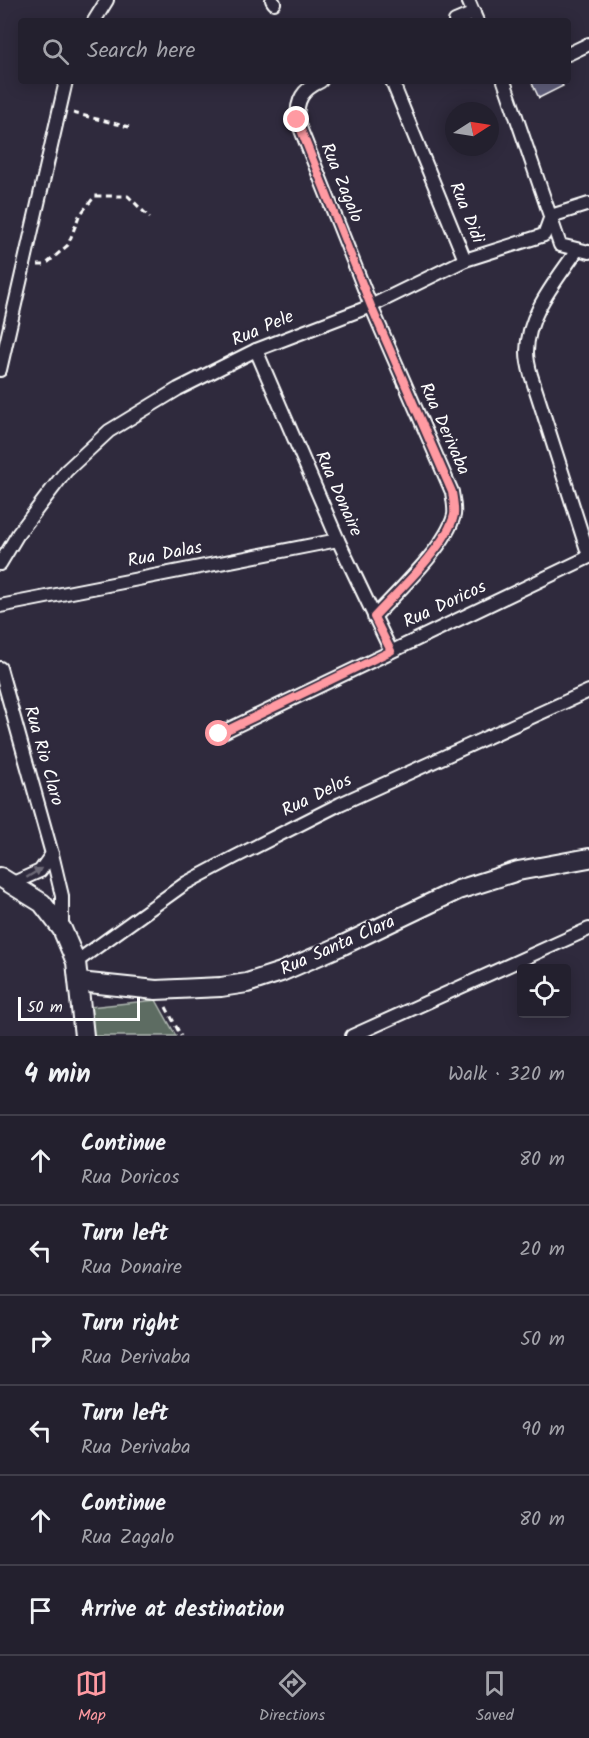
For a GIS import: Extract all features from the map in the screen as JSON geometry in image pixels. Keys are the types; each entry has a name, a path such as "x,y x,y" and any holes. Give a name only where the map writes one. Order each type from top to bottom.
{"main road":[{"name":"Rua Santa Clara","path":"79,982 156,990 221,987 259,980 343,945 458,890 518,871 589,858"},
{"path":"5,880 42,903 62,929 76,962 84,1036"}],"street":[{"path":"96,18 107,0"},
{"path":"468,0 475,17"},
{"path":"571,53 589,44"},
{"path":"0,370 65,84"},
{"name":"Rua Zagalo","path":"317,84 302,95 297,106 297,120 371,306"},
{"name":"Rua Didi","path":"393,84 465,260"},
{"path":"508,84 560,244 583,251 541,305 530,331 527,352 531,375 589,557"},
{"path":"551,216 589,204"},
{"name":"Rua Pele","path":"0,564 18,534 66,471 109,430 178,389 256,350 371,306 465,260 544,235 551,216"},
{"name":"Rua Derivaba","path":"371,306 452,492 454,514 449,528 434,552 374,617"},
{"name":"Rua Donaire","path":"256,350 338,540 391,651"},
{"name":"Rua Dalas","path":"0,606 338,540"},
{"name":"Rua Doricos","path":"219,734 589,557"},
{"name":"Rua Rio Claro","path":"0,668 62,896 62,929"},
{"name":"Rua Delos","path":"76,962 186,883 235,857 340,804 589,691"},
{"path":"5,880 40,871 52,854"},
{"path":"352,1036 589,929"}],"path":[{"path":"62,111 129,128"},
{"path":"24,264 45,265 68,245 79,216 95,196 128,196 150,218"},
{"path":"156,990 181,1036"}],"green space":[{"path":"156,1000 176,1036 93,1036 90,1007"}],"building":[{"path":"532,84 562,84 563,86 539,98"}],"route":[{"path":"219,734 391,651 374,617 434,552 449,528 454,514 452,492 371,306 297,120"}]}
